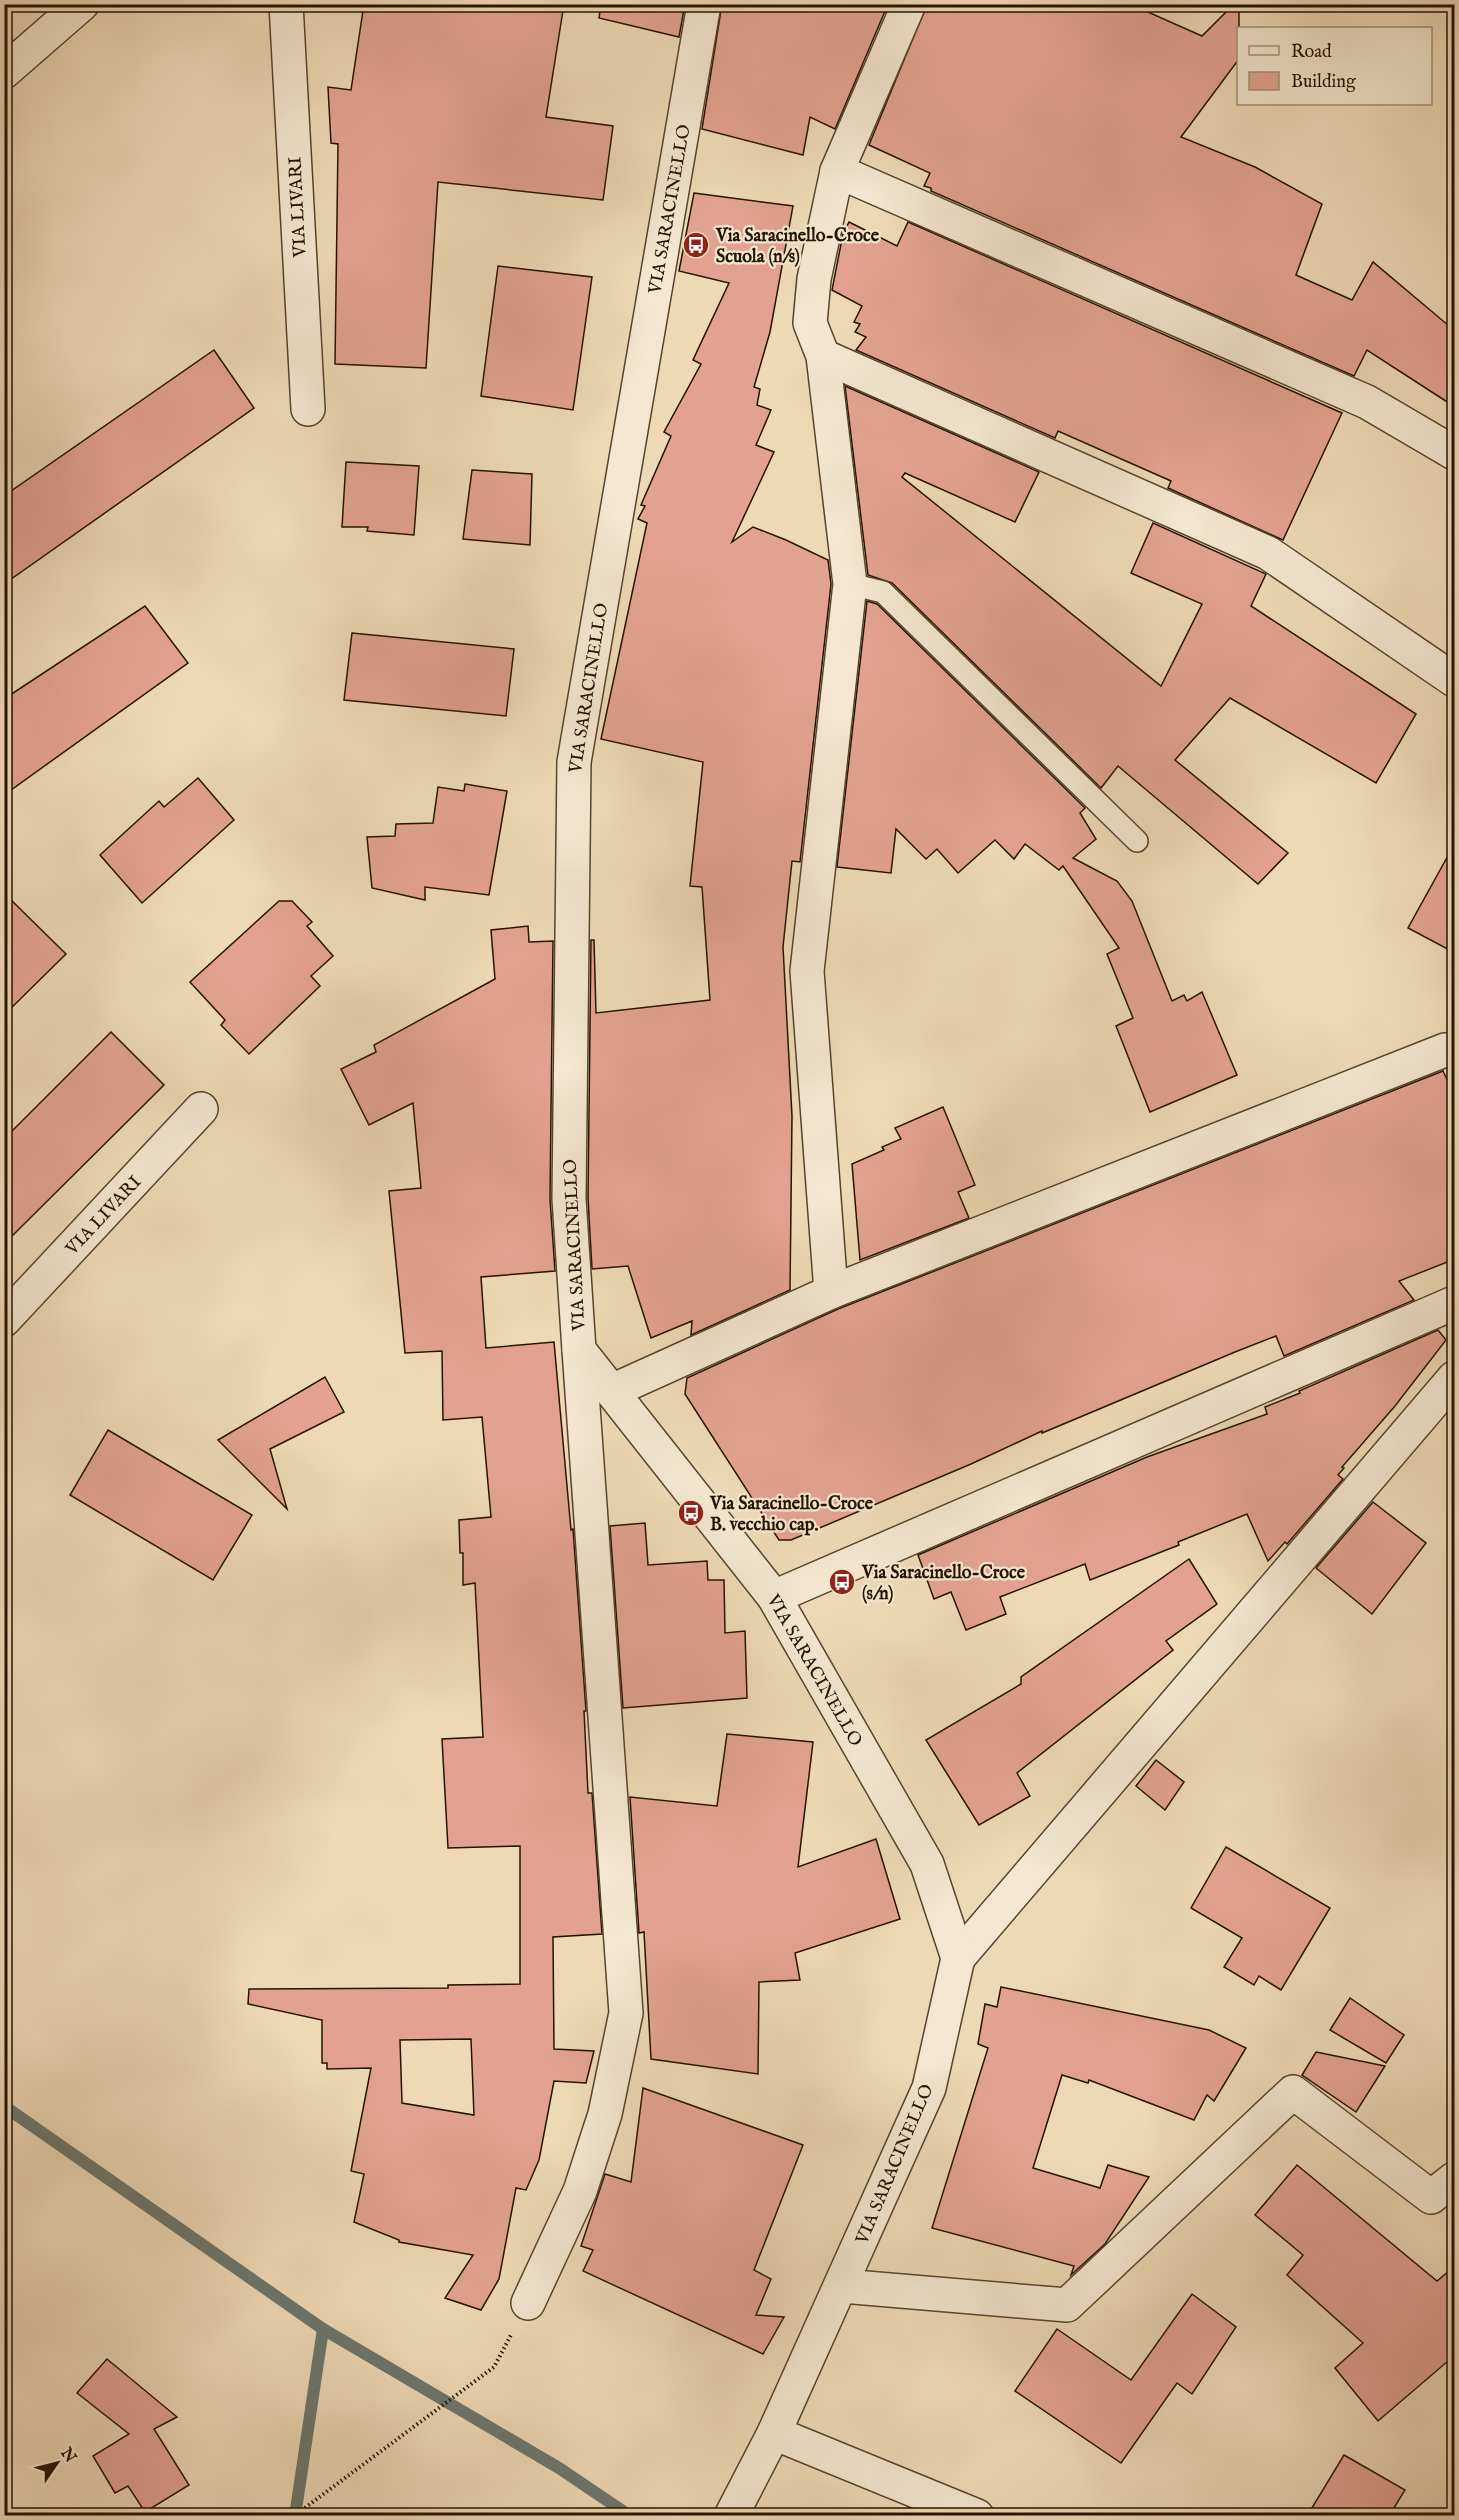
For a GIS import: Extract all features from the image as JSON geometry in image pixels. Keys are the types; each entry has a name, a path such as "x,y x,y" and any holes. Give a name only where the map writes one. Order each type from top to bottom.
{"street":[{"path":"4,72 82,4"},
{"name":"VIA LIVARI","path":"286,4 308,409"},
{"name":"VIA SARACINELLO","path":"704,4 574,762 569,1199 579,1350 774,1598 927,1864 958,1958 929,2088 842,2286 768,2446 730,2516"},
{"path":"831,1292 807,971 850,584 823,356 810,323 814,279 837,171 909,4"},
{"path":"837,171 1367,402 1455,453"},
{"path":"823,356 1268,553 1455,680"},
{"path":"612,1391 831,1292 1445,1050"},
{"name":"VIA LIVARI","path":"4,1320 201,1110"},
{"path":"774,1598 1455,1303"},
{"path":"528,2303 580,2191 605,2114 626,2013 579,1350"},
{"path":"958,1958 1455,1378"},
{"path":"842,2286 1067,2305 1293,2092 1431,2197 1455,2179"},
{"path":"768,2446 977,2516"}],"lane":[{"path":"850,584 883,592 1137,841"}],"path":[{"path":"294,2516 494,2367 528,2303"}],"building":[{"path":"364,4 564,4 546,117 613,126 603,200 438,182 426,368 335,364 338,144 331,143 328,87 351,90"},
{"path":"601,4 685,4 679,37 599,18"},
{"path":"722,4 888,4 835,129 810,117 803,155 702,129"},
{"path":"927,4 1130,4 1202,36 1234,4 1239,4 1237,62 1181,137 1255,167 1322,204 1296,275 1352,300 1373,262 1455,331 1455,407 1367,350 1354,376 931,191 931,188 924,186 930,173 869,145"},
{"path":"694,193 793,206 770,332 754,387 760,389 757,405 771,410 756,445 774,452 732,542 753,527 786,540 828,560 831,584 800,862 792,861 783,947 792,1116 790,1290 691,1335 692,1321 651,1338 628,1266 592,1269 588,1198 591,940 594,940 596,1013 710,1000 702,887 690,886 703,762 601,739 647,523 638,519 645,506 641,505 671,436 664,432 701,364 693,360 729,283 679,271"},
{"path":"849,222 897,246 908,222 1342,413 1283,540 1168,488 1171,481 1058,431 1055,438 856,350 866,337 855,332 860,324 854,322 862,306 832,290 843,234"},
{"path":"498,266 592,277 573,410 481,396"},
{"path":"214,350 254,408 4,584 4,496"},
{"path":"845,386 1039,472 1015,522 905,473 902,477 1161,686 1202,604 1131,573 1153,523 1266,574 1251,606 1416,714 1376,783 1230,698 1175,760 1288,853 1258,884 1118,766 1101,788 892,583 868,575"},
{"path":"346,462 419,466 414,535 367,531 368,527 342,527"},
{"path":"472,470 532,474 530,545 463,539"},
{"path":"867,601 877,604 1085,808 1080,813 1096,839 1073,858 1117,881 1132,901 1172,1001 1184,995 1187,1001 1202,992 1237,1075 1150,1112 1116,1026 1133,1018 1107,954 1119,948 1063,866 1059,870 1025,844 1014,859 995,840 958,873 937,849 926,859 896,829 891,873 837,867"},
{"path":"145,606 188,663 4,795 4,699"},
{"path":"352,633 514,649 506,716 344,700"},
{"path":"198,778 234,820 142,903 100,855 159,801 164,807"},
{"path":"465,784 507,791 489,895 425,887 425,900 372,888 367,837 395,836 396,824 433,823 438,787 464,791"},
{"path":"1455,843 1455,953 1408,928"},
{"path":"4,893 66,954 4,1015"},
{"path":"279,901 292,901 312,922 307,926 333,956 311,976 320,986 249,1054 221,1025 225,1020 190,982"},
{"path":"528,926 529,942 553,941 550,1199 555,1271 481,1277 486,1348 554,1342 571,1530 573,1529 586,1711 584,1711 588,1793 592,1793 602,1934 553,1937 554,2049 594,2051 586,2083 554,2081 539,2160 526,2190 516,2188 499,2279 481,2310 445,2298 473,2255 399,2242 399,2240 354,2222 364,2174 351,2171 371,2068 327,2069 327,2063 322,2063 322,2020 248,2004 249,1989 448,1988 448,1985 520,1984 520,1846 448,1848 442,1739 483,1737 475,1583 463,1585 463,1553 460,1553 459,1520 491,1517 482,1417 443,1420 442,1351 405,1353 389,1191 421,1188 413,1103 369,1125 341,1069 376,1052 374,1045 495,979 491,930","holes":["471,2039 474,2115 402,2103 400,2040"]},
{"path":"111,1032 164,1085 4,1244 4,1139"},
{"path":"1443,1071 1455,1096 1455,1259 1399,1281 1414,1300 1284,1356 1276,1336 1042,1433 1042,1431 971,1464 791,1540 779,1540 685,1394 687,1378 838,1309"},
{"path":"943,1107 975,1185 958,1192 969,1218 860,1260 852,1164 884,1150 882,1147 901,1139 895,1128"},
{"path":"1438,1330 1446,1340 1395,1406 1342,1467 1344,1468 1338,1475 1343,1479 1287,1544 1285,1542 1268,1561 1247,1514 1178,1542 1179,1545 1090,1580 1085,1564 1000,1597 1006,1614 966,1630 951,1592 934,1599 918,1555 1147,1457 1267,1414 1265,1407"},
{"path":"325,1377 344,1412 270,1449 287,1509 218,1440"},
{"path":"108,1430 252,1515 213,1580 70,1495"},
{"path":"1373,1502 1426,1543 1372,1614 1316,1568"},
{"path":"645,1523 648,1565 707,1561 708,1580 724,1580 725,1633 745,1631 747,1698 623,1708 610,1526"},
{"path":"1189,1559 1217,1604 1166,1641 1173,1650 1017,1773 1030,1796 979,1825 926,1740 1021,1684 1021,1677"},
{"path":"727,1734 813,1742 798,1867 876,1839 900,1919 795,1953 800,1980 759,1982 758,2074 651,2059 644,1932 639,1933 630,1797 717,1806"},
{"path":"1156,1760 1184,1782 1165,1810 1136,1786"},
{"path":"1226,1847 1330,1908 1281,1990 1259,1976 1254,1985 1224,1967 1242,1938 1191,1908"},
{"path":"1001,1987 1209,2030 1246,2048 1214,2101 1207,2095 1194,2120 1089,2080 1088,2083 1062,2075 1033,2168 1100,2188 1108,2165 1149,2177 1105,2244 1071,2275 1074,2266 932,2228 988,2048 978,2044 985,2004 997,2007"},
{"path":"1350,1998 1404,2035 1386,2063 1330,2030"},
{"path":"1316,2052 1385,2066 1356,2112 1302,2075"},
{"path":"643,2088 803,2145 754,2270 771,2279 756,2315 784,2317 763,2354 583,2271 593,2250 581,2246 605,2174 631,2182"},
{"path":"1297,2165 1437,2281 1455,2266 1455,2355 1378,2421 1335,2368 1363,2343 1287,2275 1303,2255 1255,2215"},
{"path":"1192,2294 1236,2327 1192,2394 1177,2383 1121,2463 1015,2391 1057,2329 1131,2380"},
{"path":"107,2359 177,2417 154,2429 189,2485 145,2512 128,2486 115,2493 93,2456 129,2434 77,2393"},
{"path":"1344,2455 1405,2490 1389,2516 1307,2516"}],"waterway":[{"path":"4,2106 323,2329 559,2468 630,2516"},
{"path":"295,2516 323,2329"}],"place":[{"name":"Via Saracinello-Croce Scuola (n/s)","path":"696,245"},
{"name":"Via Saracinello-Croce B. vecchio cap.","path":"691,1513"},
{"name":"Via Saracinello-Croce (s/n)","path":"842,1582"}]}
